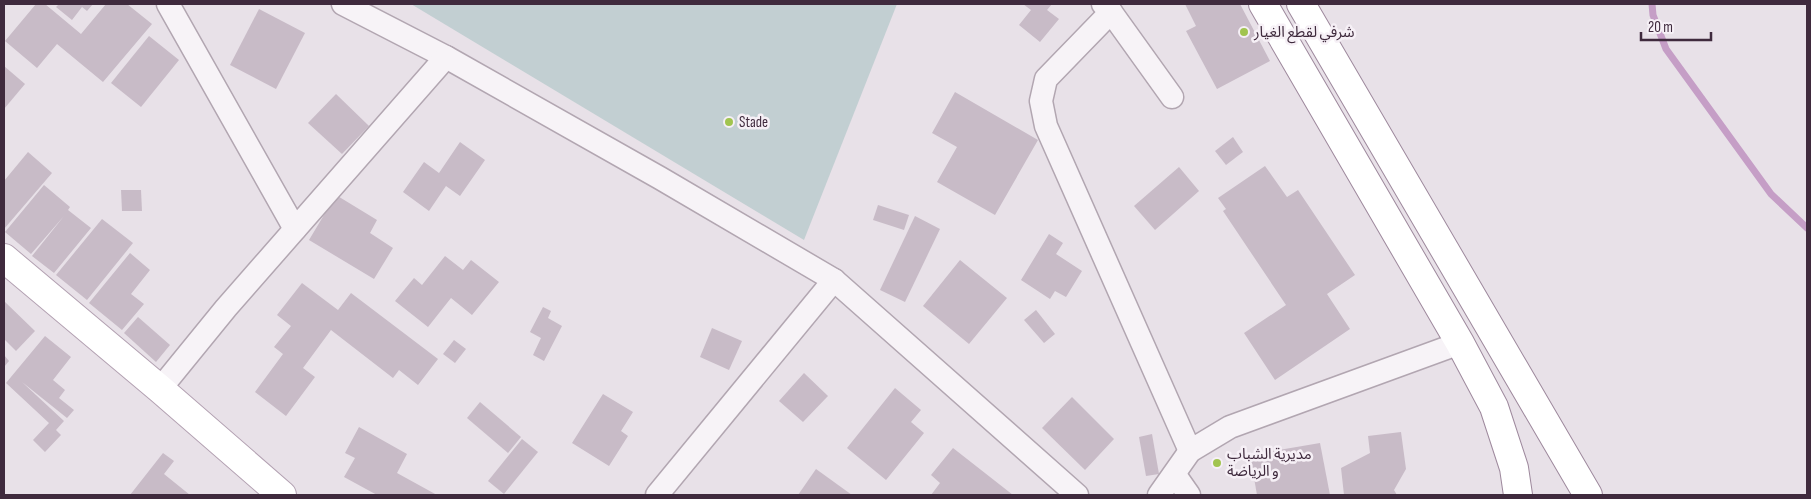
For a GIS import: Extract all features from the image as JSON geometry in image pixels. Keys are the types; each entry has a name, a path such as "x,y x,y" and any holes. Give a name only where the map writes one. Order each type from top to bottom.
{"main road":[{"path":"1263,4 1460,343 1494,408 1514,468 1518,495"},
{"path":"1301,4 1588,495"},
{"path":"4,258 160,389 282,495"}],"street":[{"path":"168,4 295,229"},
{"path":"343,4 446,57 660,178 834,280 1077,495"},
{"path":"1172,97 1107,8 1046,78 1041,101 1046,126 1190,451"},
{"path":"160,389 226,308 446,57"},
{"path":"657,495 834,280"},
{"path":"1160,495 1190,451 1230,427 1460,343"},
{"path":"1175,475 1189,495"}],"shaded area":[{"name":"Stade","path":"411,4 897,4 804,240"}],"building":[{"path":"36,4 45,4 81,34 106,4 127,4 152,24 103,82 57,44 37,68 5,41"},
{"path":"59,4 93,4 87,11 82,7 72,20 56,7"},
{"path":"1023,4 1052,4 1047,10 1059,19 1040,42 1019,25 1031,10"},
{"path":"1185,4 1240,4 1270,61 1217,89 1186,31 1196,26"},
{"path":"259,9 305,33 276,89 230,65"},
{"path":"149,36 179,60 141,107 111,83"},
{"path":"4,66 25,84 4,109"},
{"path":"955,92 1038,140 995,215 937,182 957,147 932,133"},
{"path":"336,94 369,126 342,154 308,123"},
{"path":"1233,137 1243,152 1226,165 1215,151"},
{"path":"460,142 485,160 460,196 446,186 429,211 403,192 424,162 439,173"},
{"path":"28,152 52,173 4,229 4,181"},
{"path":"1265,166 1287,197 1298,190 1355,275 1327,294 1350,329 1275,380 1244,333 1286,305 1223,211 1226,209 1218,198"},
{"path":"1179,167 1199,191 1155,230 1134,206"},
{"path":"44,185 70,207 68,210 91,228 54,273 32,256 64,216 31,254 5,232"},
{"path":"121,190 141,190 142,211 122,211"},
{"path":"336,195 377,220 370,233 393,248 374,279 309,240"},
{"path":"878,205 909,215 904,230 873,220"},
{"path":"915,216 940,229 905,302 880,290"},
{"path":"102,219 133,243 87,300 56,275"},
{"path":"1049,234 1063,243 1056,254 1082,271 1066,297 1055,291 1050,299 1021,280"},
{"path":"130,253 150,270 131,294 144,304 122,330 89,303"},
{"path":"445,256 463,270 471,260 499,282 472,315 451,298 428,327 395,301 414,278 422,285"},
{"path":"960,260 1007,298 969,344 923,306"},
{"path":"302,283 338,310 351,293 438,359 418,385 399,370 393,378 331,330 303,368 315,377 286,416 255,392 283,354 274,347 291,326 277,315"},
{"path":"4,301 35,331 16,351 4,339"},
{"path":"543,307 551,311 548,318 562,326 544,361 533,355 541,338 530,332"},
{"path":"1036,310 1055,334 1044,343 1024,320"},
{"path":"138,317 170,345 156,362 124,333"},
{"path":"712,328 742,341 729,370 700,357"},
{"path":"45,336 71,357 53,380 65,390 59,398 74,410 67,418 22,382 64,421 56,430 61,435 45,452 33,440 49,423 6,383"},
{"path":"454,340 466,349 455,363 443,354"},
{"path":"4,355 9,361 4,367"},
{"path":"804,373 828,396 803,422 779,401"},
{"path":"895,388 921,410 911,422 924,433 886,480 847,448"},
{"path":"603,394 633,412 621,431 628,436 609,466 572,443"},
{"path":"1072,397 1114,439 1085,470 1042,428"},
{"path":"480,402 521,437 508,453 467,418"},
{"path":"359,427 407,454 397,473 437,495 377,495 344,477 355,458 345,453"},
{"path":"1401,432 1406,469 1394,490 1397,495 1344,495 1341,468 1370,453 1368,436"},
{"path":"1152,434 1159,474 1146,476 1139,437"},
{"path":"522,439 538,452 504,494 488,481"},
{"path":"1320,443 1330,495 1257,495 1250,455"},
{"path":"953,448 1013,495 931,495 940,483 931,475"},
{"path":"163,453 174,461 164,474 190,495 130,495"},
{"path":"816,469 852,495 798,495"}],"waterway":[{"path":"1652,4 1653,15 1666,49 1771,194 1807,228"}],"place":[{"name":"شرفي لقطع الغيار","path":"1244,32"},
{"name":"Stade","path":"729,122"},
{"name":"مديرية الشباب و الرياضة","path":"1217,463"}]}
